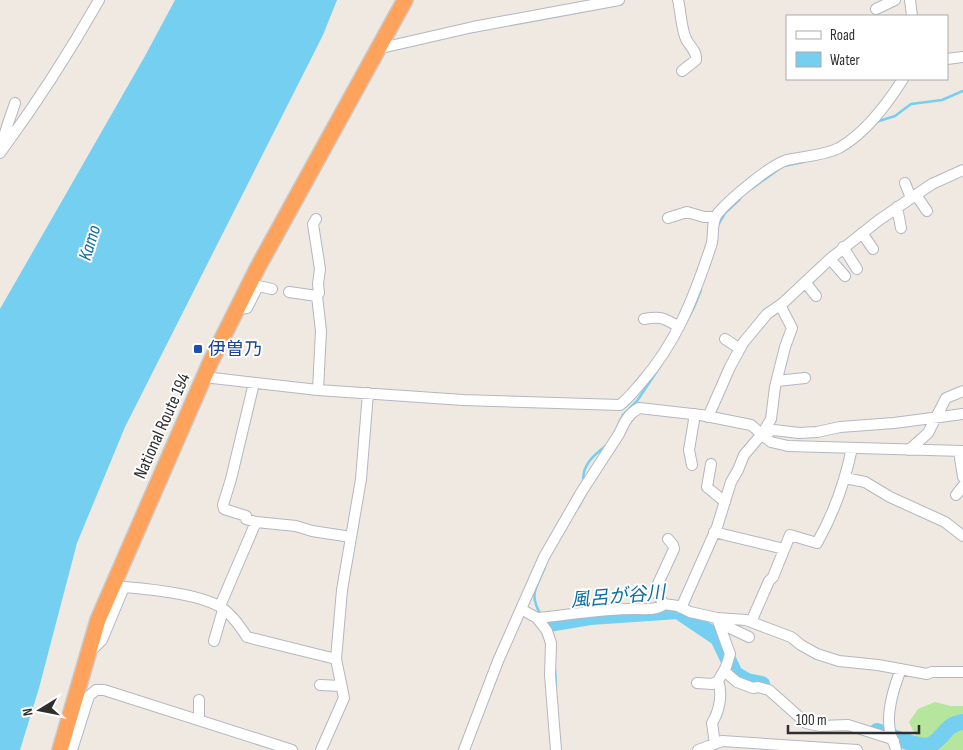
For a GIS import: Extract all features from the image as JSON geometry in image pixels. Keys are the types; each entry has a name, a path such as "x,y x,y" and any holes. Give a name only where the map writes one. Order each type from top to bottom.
{"highway":[{"name":"National Route 194","path":"60,750 98,620 204,377 258,267 405,0"}],"street":[{"path":"0,153 46,90 99,0"},
{"path":"377,49 473,27 619,0"},
{"path":"678,0 685,37 696,53 696,60 682,71"},
{"path":"876,9 895,0"},
{"path":"910,0 912,15"},
{"path":"948,59 963,57"},
{"path":"464,750 498,661 544,557 619,434 627,407 654,369 690,306 713,240 712,228 715,217 740,192 778,164 830,152 846,143 871,121 902,80"},
{"path":"0,153 2,140 15,103"},
{"path":"708,417 740,349 763,318 843,247 897,207 932,184 963,170"},
{"path":"905,183 927,212"},
{"path":"897,207 901,228"},
{"path":"668,218 687,212 704,217 715,217"},
{"path":"316,219 313,224 320,269 319,293 317,296 321,331 318,390"},
{"path":"862,233 873,249"},
{"path":"843,247 857,269"},
{"path":"830,259 845,276"},
{"path":"805,282 816,296"},
{"path":"237,309 246,308 258,286 272,289"},
{"path":"289,292 317,296"},
{"path":"681,608 714,532 744,455 762,434 771,419 777,381 785,347 792,328 780,304"},
{"path":"644,319 665,318 679,327"},
{"path":"725,339 740,349"},
{"path":"204,377 318,390 463,400 616,406 695,414 751,425 771,442 788,446 961,451 963,477"},
{"path":"777,381 805,378"},
{"path":"254,383 223,505 224,508 256,522 296,526 312,531 351,537"},
{"path":"909,450 928,433 946,398 963,391"},
{"path":"321,750 344,698 336,660 342,590 361,480 368,393"},
{"path":"692,464 689,450 695,414"},
{"path":"762,434 774,430 799,433 817,432 840,427 913,421 963,414"},
{"path":"751,622 790,535 817,543 834,508 845,478 852,448"},
{"path":"711,464 707,487 725,502"},
{"path":"845,478 865,482 890,497 945,522 963,536"},
{"path":"956,495 963,486"},
{"path":"214,641 221,608 256,522"},
{"path":"714,532 784,550"},
{"path":"668,539 673,544 674,549 656,588 656,592 664,604 681,608 718,622 749,637"},
{"path":"88,653 102,640 124,587 143,588 196,597 221,608 238,622 247,637 336,660"},
{"path":"537,618 612,609 645,609 661,607 664,604"},
{"path":"521,610 537,618 547,631 551,643 550,675 556,750 552,750"},
{"path":"718,622 737,618 751,622 791,637 801,645 830,659 927,674 932,672 963,672"},
{"path":"697,683 712,684 718,681 730,654 718,622"},
{"path":"895,746 890,731 890,711 896,680 901,669"},
{"path":"724,671 737,682 753,688 758,687 769,690 806,723 820,726 848,725 895,746"},
{"path":"715,744 712,723 720,699 718,681"},
{"path":"320,684 341,686"},
{"path":"72,750 89,696 96,690 104,690 292,750"},
{"path":"199,700 199,720"},
{"path":"698,750 722,741 857,750"}],"green space":[{"path":"935,702 951,706 963,706 963,750 905,750 916,737 909,722 918,709"}],"water":[{"name":"Kamo","path":"175,0 337,0 323,35 125,427 77,543 39,688 20,750 0,750 0,309"}],"waterway":[{"path":"876,122 895,116 911,104 942,100 963,91"},
{"path":"784,166 803,162"},
{"path":"751,189 779,169"},
{"path":"718,225 725,213 740,199"},
{"path":"689,317 701,290"},
{"path":"619,423 623,415 637,401 661,365"},
{"path":"584,483 583,477 586,466 593,456 607,445"},
{"path":"578,508 586,493"},
{"path":"541,615 534,596 545,567"},
{"name":"風呂が谷川","path":"548,624 590,617 678,611 718,638 735,674 747,681 762,684"},
{"path":"555,669 556,686"},
{"name":"風呂が谷川","path":"877,731 913,744 927,745 937,741 952,726 963,722"}],"place":[{"name":"伊曽乃","path":"198,349"}]}
